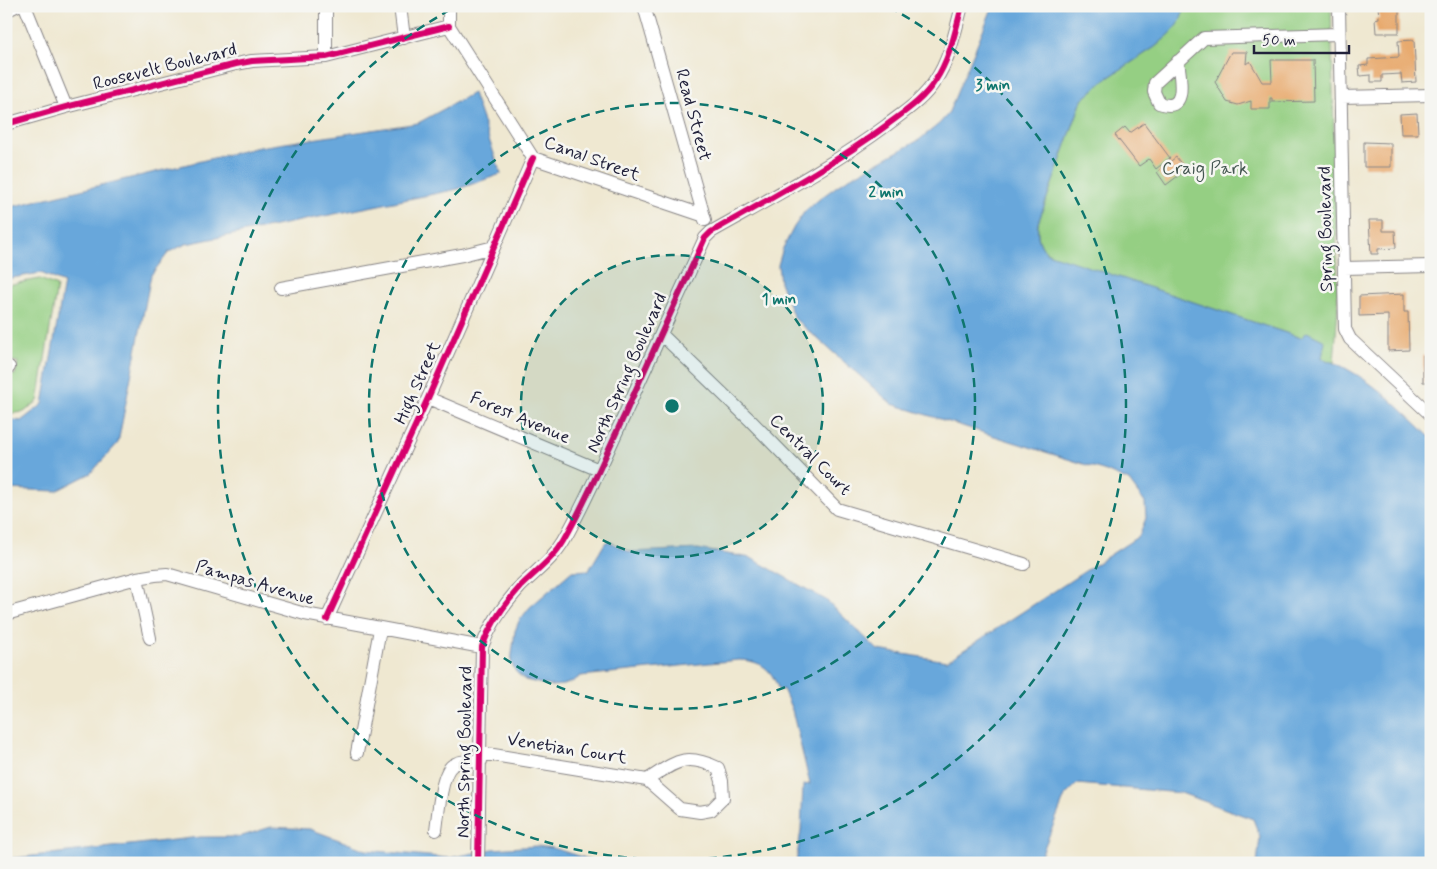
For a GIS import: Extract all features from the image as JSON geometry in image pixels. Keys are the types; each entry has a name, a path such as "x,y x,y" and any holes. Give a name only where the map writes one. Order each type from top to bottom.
{"street":[{"path":"6,10 16,6"},
{"path":"25,6 66,107"},
{"path":"326,6 326,57"},
{"path":"400,6 404,38"},
{"path":"449,6 449,26"},
{"name":"Read Street","path":"644,6 702,215 711,232"},
{"name":"North Spring Boulevard","path":"478,863 482,647 498,614 520,588 552,557 563,542 599,470 705,238 711,232 805,180 858,146 916,103 936,80 946,61 962,6"},
{"name":"Spring Boulevard","path":"1339,6 1345,329 1350,339 1431,415"},
{"name":"Roosevelt Boulevard","path":"6,124 66,107 252,61 326,57 449,26"},
{"name":"Canal Street","path":"449,26 533,158 702,215"},
{"path":"1178,61 1204,38 1339,34"},
{"path":"1341,97 1431,95"},
{"name":"High Street","path":"327,619 428,398 533,158"},
{"path":"281,288 462,255 494,247"},
{"path":"1344,268 1431,266"},
{"name":"Central Court","path":"661,334 751,421 837,510 1024,564"},
{"name":"Forest Avenue","path":"428,398 599,470"},
{"name":"Pampas Avenue","path":"6,614 137,578 155,574 167,574 271,606 327,619 482,647"},
{"path":"137,578 150,638"},
{"path":"357,753 380,629"},
{"name":"Venetian Court","path":"436,830 445,775 451,765 462,761 481,757 647,780"},
{"path":"684,759 701,760 718,768 722,782 723,798 711,810 700,812 680,809 647,780 684,759"}],"green space":[{"name":"Craig Park","path":"1186,6 1331,6 1338,307 1334,363 1321,358 1307,332 1301,338 1054,256 1045,250 1040,243 1038,223 1082,100 1106,79 1155,47 1170,34 1178,25"},
{"path":"40,279 57,286 38,401 24,412 6,414 6,373 15,375 18,362 6,360 6,285"}],"water":[{"path":"993,6 1186,6 1178,25 1170,34 1155,47 1106,79 1082,100 1038,223 1039,240 1047,253 1301,338 1307,332 1325,341 1322,358 1344,367 1370,383 1431,438 1431,863 1257,863 1260,837 1253,819 1181,793 1077,784 1065,796 1038,863 796,863 801,830 803,785 810,784 792,710 783,689 779,691 773,677 760,664 739,660 581,676 563,685 551,686 525,680 516,672 511,662 515,631 519,621 530,607 572,571 589,570 608,541 630,552 698,549 751,558 826,600 878,650 947,661 1139,536 1146,518 1145,503 1129,481 1106,471 892,404 794,318 780,282 778,265 783,248 805,211 844,181 919,140 948,114"},
{"path":"473,93 501,174 458,189 186,244 169,252 151,275 118,443 91,473 56,491 6,489 6,419 21,421 43,404 64,283 41,273 6,279 6,208 259,147 418,123"},
{"path":"271,827 310,829 366,850 449,858 493,849 537,846 553,848 601,863 6,863 6,859 200,837 239,837"}],"building":[{"path":"1378,6 1399,6 1399,33 1376,33 1375,19 1379,18"},
{"path":"1414,40 1416,82 1402,83 1401,74 1382,75 1382,82 1371,82 1371,75 1360,76 1359,66 1368,65 1368,59 1399,57 1398,41"},
{"path":"1231,52 1247,52 1246,64 1250,61 1262,82 1272,82 1271,60 1313,60 1314,101 1272,102 1272,98 1270,98 1270,109 1251,109 1251,101 1238,105 1227,102 1215,82"},
{"path":"1417,113 1418,134 1401,134 1400,114"},
{"path":"1144,123 1170,158 1156,169 1149,159 1139,166 1115,135 1125,127 1130,133"},
{"path":"1364,142 1391,143 1391,167 1364,167"},
{"path":"1176,157 1186,170 1166,185 1157,172"},
{"path":"1369,220 1383,220 1383,231 1395,231 1396,248 1378,249 1378,254 1371,254"},
{"path":"1404,294 1404,312 1408,312 1409,350 1388,351 1388,315 1359,316 1359,296"},
{"path":"1423,355 1431,355 1431,382 1423,382"}],"cycle path":[{"path":"478,863 482,647 493,623 503,608 520,587 555,553 564,540 596,478 705,238 711,232 845,154 919,100 930,88 945,64 962,6"},
{"path":"6,124 236,64 252,61 326,57 449,26"},
{"path":"327,619 428,398 533,158"}]}
